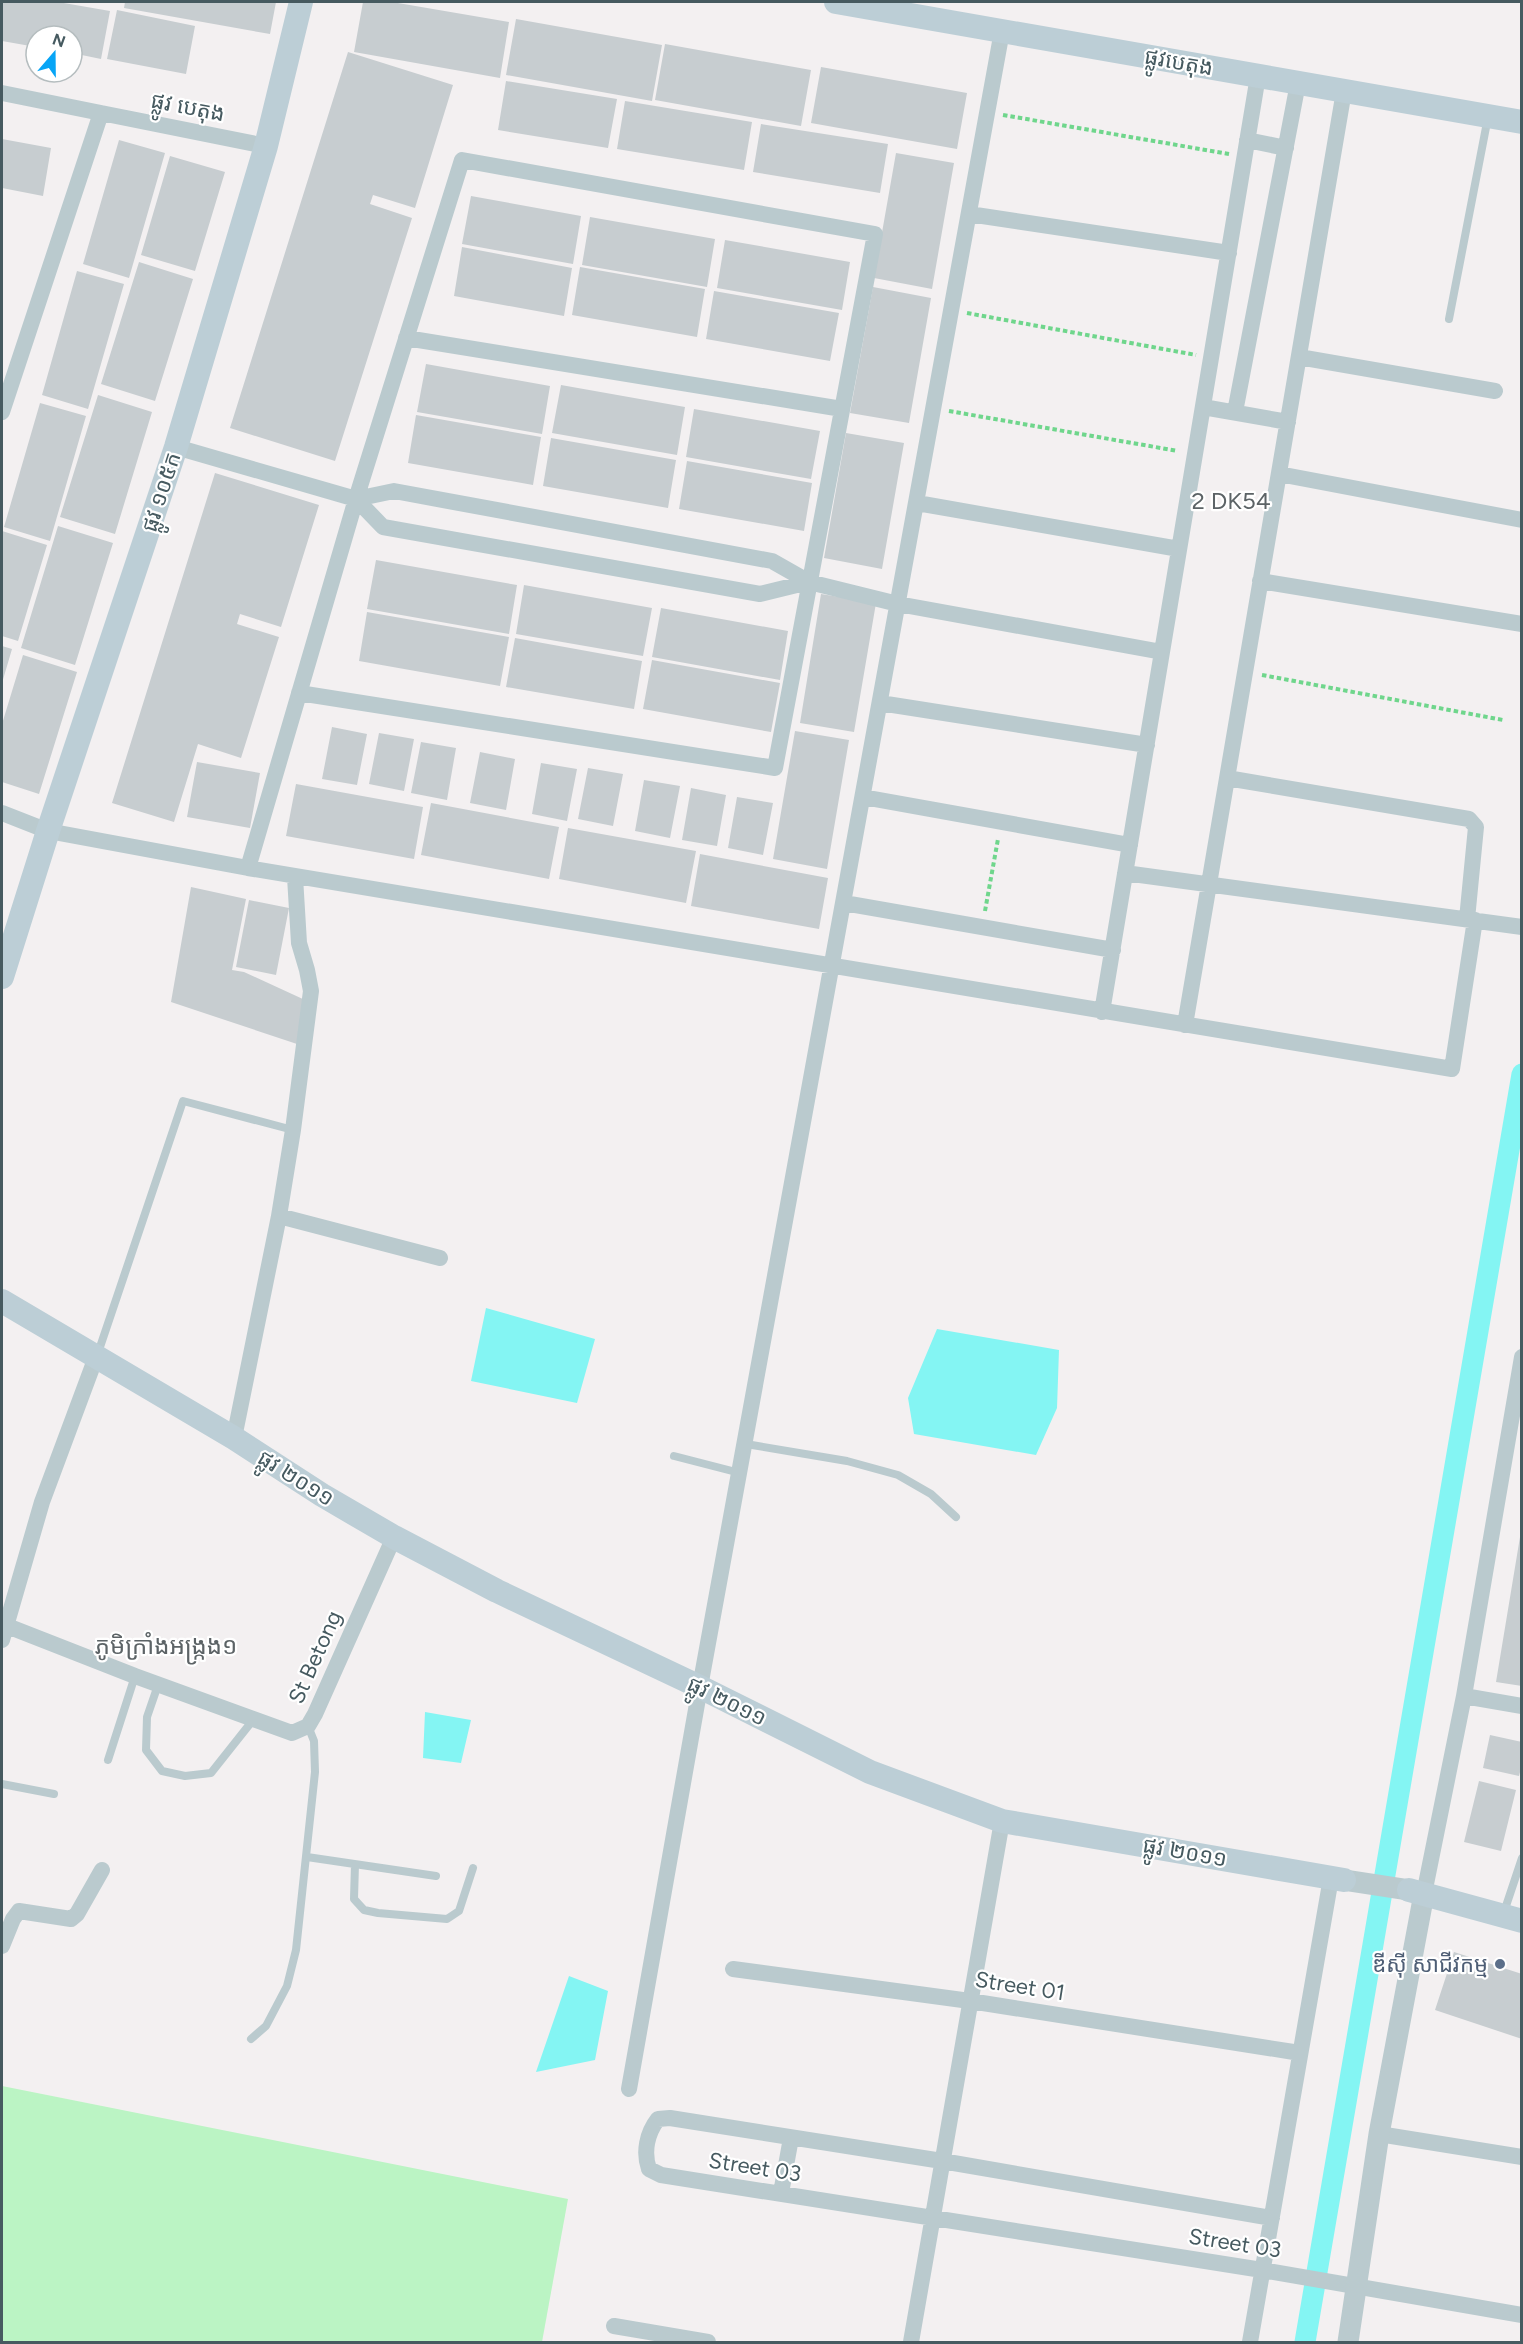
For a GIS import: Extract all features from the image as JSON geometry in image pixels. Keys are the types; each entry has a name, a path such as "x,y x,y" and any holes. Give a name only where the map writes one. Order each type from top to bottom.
{"main road":[{"name":"ផ្លូវ ១០៥ក","path":"2,977 48,831 176,447 266,146 301,2"},
{"name":"ផ្លូវបេតុង","path":"836,2 1521,123"},
{"name":"ផ្លូវ ២០១១","path":"2,1301 234,1438 322,1495 394,1537 497,1591 700,1687 870,1772 1002,1821 1338,1879"},
{"name":"ផ្លូវ ២០១១","path":"1416,1892 1512,1918"}],"street":[{"path":"629,2089 700,1687 1002,31"},
{"path":"1102,1012 1258,76"},
{"path":"1235,412 1298,83"},
{"path":"1185,1025 1344,91"},
{"name":"ផ្លូវ បេតុង","path":"2,93 266,146"},
{"path":"2,412 101,113"},
{"path":"1246,149 1286,148"},
{"path":"248,868 299,693 356,499 462,160 875,234 775,768 299,693"},
{"path":"969,214 1229,253"},
{"path":"406,338 842,409"},
{"path":"1299,357 1495,391"},
{"path":"1203,407 1288,422"},
{"path":"176,447 356,499 394,492 772,561 809,582 898,604 1162,652"},
{"path":"1279,474 1521,520"},
{"path":"356,499 383,527 760,594 809,582"},
{"path":"917,503 1179,549"},
{"path":"1260,581 1521,624"},
{"path":"880,703 1147,745"},
{"path":"2,813 48,831 248,868 1452,1069 1471,920 1476,827 1469,819 1227,778"},
{"path":"863,797 1130,845"},
{"path":"1125,873 1516,926"},
{"path":"234,1438 279,1216 311,992 298,943 296,876"},
{"path":"844,903 1113,950"},
{"path":"279,1216 441,1258"},
{"name":"St Betong","path":"96,1357 42,1502 3,1630 292,1733 308,1726 394,1537"},
{"path":"1348,2343 1353,2286 1416,1892 1464,1696 1518,1394 1521,1357"},
{"path":"1464,1696 1521,1706"},
{"path":"910,2343 1002,1821"},
{"path":"2,1946 13,1919 19,1911 71,1919 77,1914 102,1870"},
{"path":"1250,2343 1266,2271 1272,2218 1300,2053 1338,1879"},
{"name":"ផ្លូវ ២០១១","path":"1338,1879 1416,1892"},
{"name":"Street 01","path":"733,1969 970,2001 1300,2053"},
{"name":"Street 03","path":"1272,2218 942,2161 670,2118 658,2119 650,2129 645,2158 649,2169 661,2175 1266,2271 1521,2315"},
{"path":"1379,2134 1521,2157"},
{"path":"781,2193 791,2138"},
{"path":"614,2326 708,2343"}],"lane":[{"path":"1449,319 1488,117"},
{"path":"96,1357 183,1101 293,1130"},
{"path":"746,1444 847,1461 898,1475 930,1494 956,1516"},
{"path":"674,1456 740,1473"},
{"path":"108,1760 135,1676"},
{"path":"159,1685 147,1717 146,1750 162,1771 185,1776 211,1773 253,1720"},
{"path":"251,2040 266,2026 287,1986 296,1950 315,1772 314,1741 308,1726"},
{"path":"2,1784 54,1794"},
{"path":"307,1857 436,1876"},
{"path":"1512,1918 1521,1858"},
{"path":"355,1864 354,1899 364,1910 447,1919 459,1911 473,1868"}],"path":[{"path":"988,112 1246,149"},
{"path":"952,310 1211,358"},
{"path":"934,409 1195,454"},
{"path":"1245,672 1503,720"},
{"path":"982,928 1002,821"}],"green space":[{"path":"2,2086 568,2199 542,2342 2,2342"}],"water":[{"path":"486,1308 595,1339 577,1403 471,1381"},
{"path":"937,1329 1059,1350 1057,1408 1036,1455 914,1434 908,1398"},
{"path":"425,1712 471,1720 461,1763 423,1758"},
{"path":"569,1976 608,1991 595,2060 536,2072"}],"building":[{"path":"2,2 58,2 110,11 101,59 84,55 84,24 24,24 24,45 2,41"},
{"path":"125,2 276,2 270,34 124,8"},
{"path":"363,2 392,2 509,22 500,78 354,52"},
{"path":"117,10 195,26 186,74 107,59"},
{"path":"516,19 662,45 652,101 506,75"},
{"path":"665,44 811,70 801,126 655,100"},
{"path":"348,52 453,85 415,208 373,195 370,204 412,218 335,461 230,428"},
{"path":"821,67 967,93 957,149 811,123"},
{"path":"506,81 617,99 608,148 498,130"},
{"path":"625,101 752,122 744,170 617,149"},
{"path":"761,124 888,144 880,193 753,172"},
{"path":"2,139 51,148 43,196 2,188"},
{"path":"119,140 165,153 129,278 83,264"},
{"path":"896,153 954,163 932,289 874,278"},
{"path":"170,156 225,172 195,271 141,255"},
{"path":"471,196 581,216 573,264 462,244"},
{"path":"590,217 715,239 707,287 582,265"},
{"path":"725,240 850,262 842,310 717,288"},
{"path":"462,247 572,268 564,316 454,296"},
{"path":"139,262 193,279 155,401 101,384"},
{"path":"580,267 705,289 697,337 572,315"},
{"path":"77,271 124,284 88,409 42,395"},
{"path":"873,287 931,298 909,423 850,413"},
{"path":"714,291 839,313 830,361 706,339"},
{"path":"426,364 550,386 542,434 417,412"},
{"path":"561,385 685,407 677,455 552,433"},
{"path":"98,395 152,412 115,534 60,517"},
{"path":"40,403 86,416 50,541 4,527"},
{"path":"694,409 820,431 811,479 686,457"},
{"path":"416,415 541,437 533,485 408,463"},
{"path":"846,433 904,443 882,569 824,558"},
{"path":"551,438 676,460 668,508 543,486"},
{"path":"687,461 812,483 804,531 679,509"},
{"path":"215,473 319,505 281,627 240,614 237,624 279,637 241,758 198,744 174,822 112,803"},
{"path":"58,526 113,543 75,665 21,648"},
{"path":"2,531 47,545 18,641 2,636"},
{"path":"376,560 517,585 509,634 367,609"},
{"path":"524,585 652,608 643,656 516,634"},
{"path":"821,594 876,603 854,732 800,723"},
{"path":"661,608 788,631 780,680 652,657"},
{"path":"367,612 509,637 500,686 359,661"},
{"path":"515,638 642,661 634,709 506,687"},
{"path":"2,646 12,649 2,683"},
{"path":"23,655 77,672 39,794 2,782 2,724"},
{"path":"652,660 780,683 771,732 643,709"},
{"path":"332,727 367,734 357,785 322,779"},
{"path":"795,731 849,740 827,869 773,859"},
{"path":"379,733 414,739 404,791 369,784"},
{"path":"421,742 456,748 447,800 411,793"},
{"path":"480,752 515,759 506,810 470,803"},
{"path":"197,762 260,773 250,828 187,817"},
{"path":"541,763 577,769 567,821 532,814"},
{"path":"588,768 623,774 613,826 578,819"},
{"path":"644,780 680,786 670,838 635,831"},
{"path":"296,784 423,807 414,859 286,836"},
{"path":"691,788 726,795 717,846 682,840"},
{"path":"737,797 773,803 763,855 728,848"},
{"path":"431,803 559,827 549,879 421,855"},
{"path":"568,828 696,851 686,903 559,879"},
{"path":"700,854 828,878 819,929 691,906"},
{"path":"191,887 246,899 232,970 244,972 305,1000 297,1044 171,1002"},
{"path":"249,900 289,908 276,975 236,967"},
{"path":"1520,1537 1522,1537 1522,1686 1496,1682"},
{"path":"1490,1735 1522,1742 1522,1764 1519,1776 1483,1768"},
{"path":"1479,1781 1516,1790 1501,1851 1464,1842"},
{"path":"1454,1952 1522,1974 1522,2039 1435,2010"}],"waterway":[{"path":"1305,2342 1522,1074"}],"place":[{"name":"ឌីស៊ី សាជីវកម្ម","path":"1500,1964"}],"district":[{"name":"2 DK54","path":"1231,500"},
{"name":"ភូមិក្រាំងអង្រ្កង១","path":"166,1645"}]}
